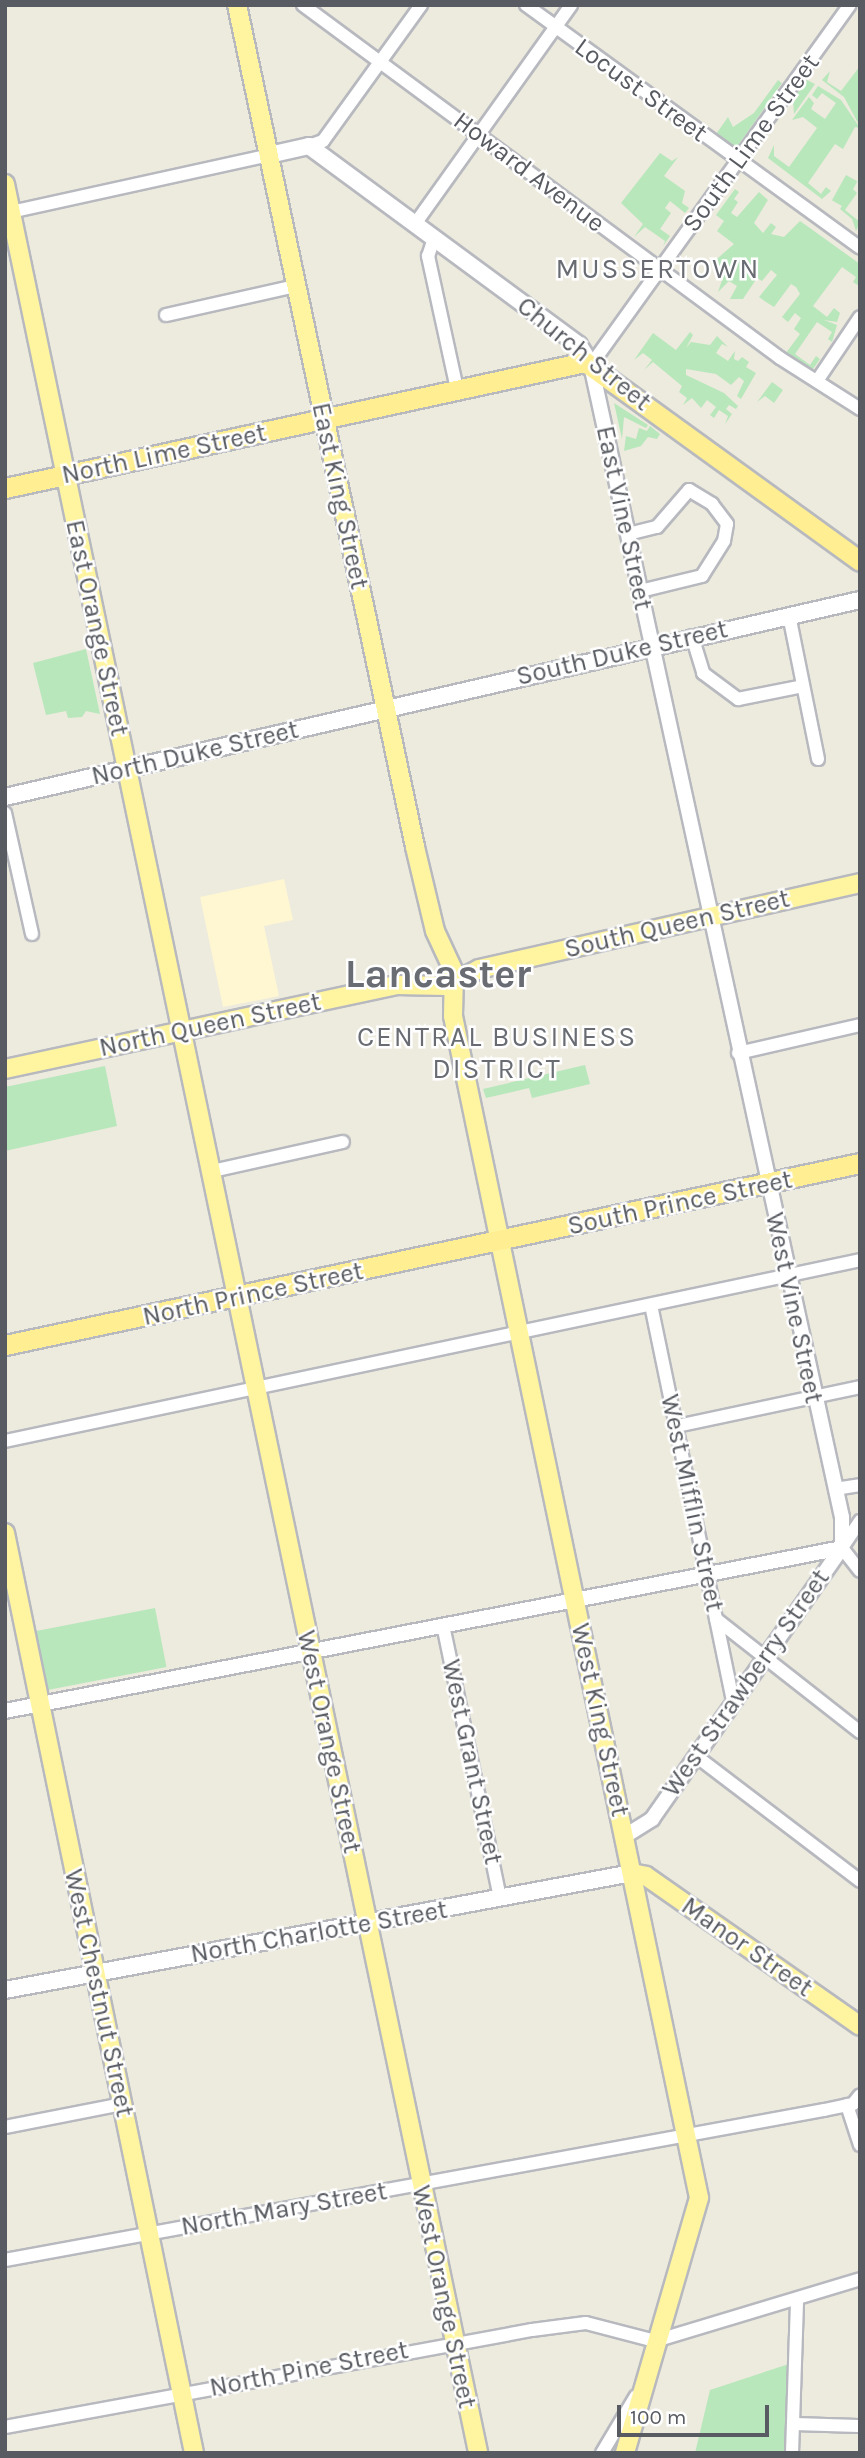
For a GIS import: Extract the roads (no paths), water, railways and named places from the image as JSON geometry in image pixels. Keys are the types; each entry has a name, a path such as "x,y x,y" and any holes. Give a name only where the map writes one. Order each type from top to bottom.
{"highway":[{"path":"323,419 577,362 591,365"},
{"name":"Church Street","path":"591,365 860,561"},
{"name":"North Lime Street","path":"5,488 323,419"},
{"name":"South Prince Street","path":"500,1243 860,1163"},
{"name":"North Prince Street","path":"5,1345 500,1243"}],"main road":[{"name":"East King Street","path":"237,5 323,419 433,924 455,983"},
{"path":"269,155 309,146"},
{"name":"Church Street","path":"309,146 579,345 591,365"},
{"name":"East Orange Street","path":"5,184 8,212 180,1031"},
{"name":"South Duke Street","path":"385,708 651,645 860,600"},
{"name":"North Duke Street","path":"5,797 385,708"},
{"name":"South Queen Street","path":"455,983 479,969 860,883"},
{"name":"North Queen Street","path":"5,1069 396,985 455,983"},
{"name":"West King Street","path":"455,983 453,1016 687,2135 698,2209 655,2341 625,2453"},
{"name":"West Orange Street","path":"180,1031 212,1171 420,2185 478,2453"},
{"name":"West Chestnut Street","path":"5,1533 194,2453"},
{"name":"North Charlotte Street","path":"5,1990 632,1873"},
{"name":"Manor Street","path":"632,1873 646,1876 860,2026"}],"street":[{"name":"Howard Avenue","path":"303,5 659,269 860,409"},
{"path":"309,146 323,141 421,5"},
{"name":"Locust Street","path":"526,5 860,248"},
{"path":"415,224 571,5"},
{"path":"850,5 860,13"},
{"name":"South Lime Street","path":"591,365 740,162 850,5"},
{"path":"8,212 269,155"},
{"path":"434,238 428,256 457,389"},
{"path":"166,315 296,286"},
{"path":"817,381 860,317"},
{"name":"East Vine Street","path":"591,365 708,917"},
{"path":"628,534 657,527 689,490 712,504 727,524 724,541 702,576 640,591"},
{"path":"789,615 817,759"},
{"path":"692,636 703,673 738,699 803,686"},
{"path":"5,813 32,934"},
{"name":"West Vine Street","path":"708,917 835,1489 842,1548"},
{"path":"738,1053 860,1025"},
{"path":"212,1171 343,1142"},
{"path":"5,1441 519,1335 860,1260"},
{"name":"West Mifflin Street","path":"651,1305 733,1701"},
{"path":"677,1426 860,1387"},
{"path":"835,1489 860,1485"},
{"name":"West Strawberry Street","path":"625,1836 649,1824 860,1521"},
{"path":"5,1711 574,1598 842,1548 860,1571"},
{"path":"716,1619 860,1732"},
{"name":"West Grant Street","path":"443,1625 500,1899"},
{"path":"696,1756 860,1881"},
{"path":"860,2095 847,2105 860,2145"},
{"path":"5,2127 122,2104"},
{"name":"North Mary Street","path":"5,2260 847,2105"},
{"path":"655,2341 860,2279"},
{"path":"792,2453 797,2299"},
{"name":"North Pine Street","path":"5,2427 454,2343 586,2323 655,2341"},
{"path":"602,2453 644,2379"},
{"path":"793,2424 860,2427"}],"district":[{"name":"MUSSERTOWN","path":"658,269"},
{"name":"Lancaster","path":"438,974"},
{"name":"CENTRAL BUSINESS DISTRICT","path":"497,1053"}]}
